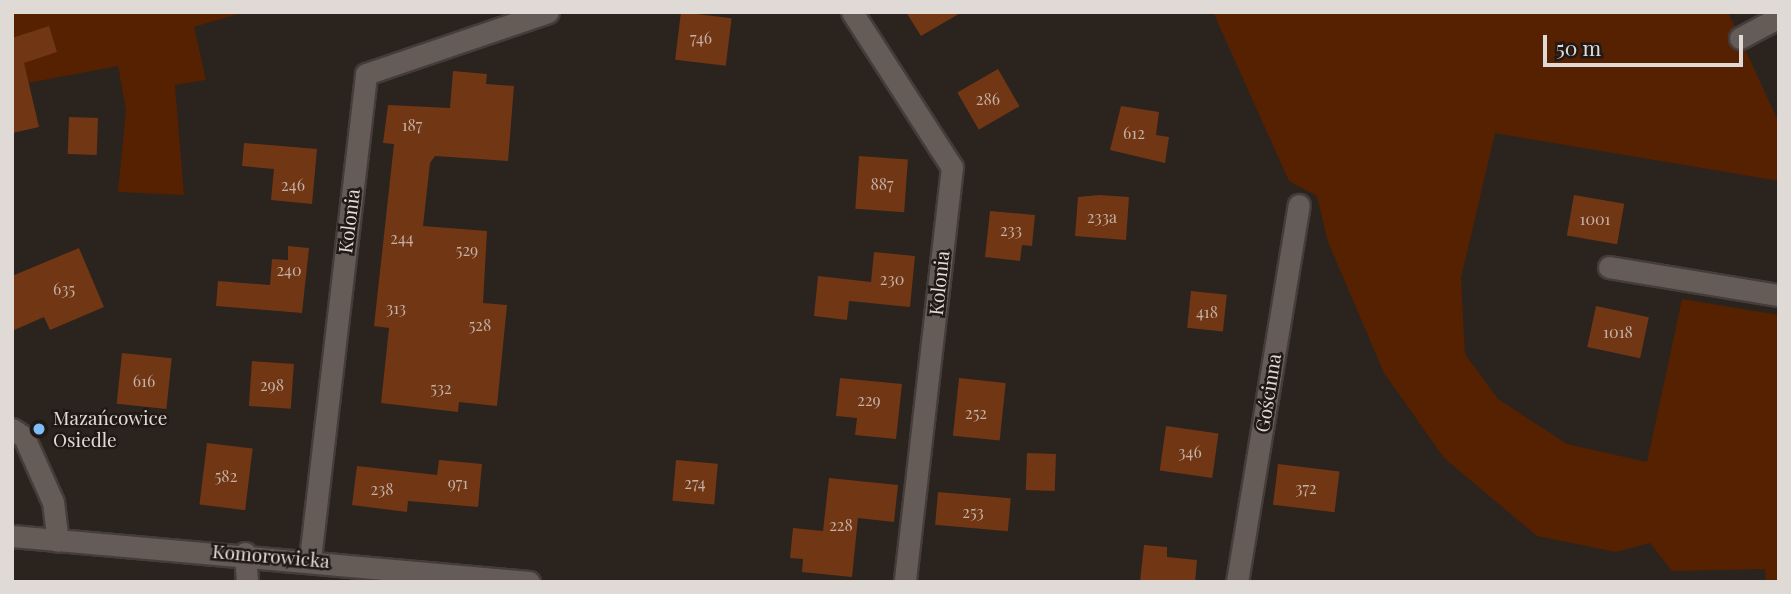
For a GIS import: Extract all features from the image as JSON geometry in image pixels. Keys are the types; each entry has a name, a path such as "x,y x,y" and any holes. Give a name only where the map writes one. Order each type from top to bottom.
{"street":[{"name":"Kolonia","path":"310,559 366,74 548,12"},
{"name":"Kolonia","path":"852,12 952,167 905,582"},
{"path":"1740,38 1779,17"},
{"name":"Gościnna","path":"1237,582 1299,205"},
{"path":"1609,267 1779,295"},
{"path":"18,433 53,502 58,541"},
{"name":"Komorowicka","path":"12,536 245,553 529,582"},
{"path":"245,553 247,582"}],"shaded area":[{"path":"12,12 245,12 194,27 206,80 175,85 184,195 118,192 126,110 118,66 12,86"},
{"path":"1213,12 1728,12 1779,123 1779,181 1495,133 1461,278 1465,354 1498,399 1567,444 1647,462 1682,299 1779,315 1779,582 1766,582 1765,569 1672,571 1650,543 1616,552 1537,536 1444,458 1384,373 1328,242 1317,196 1289,181"}],"building":[{"path":"681,12 732,18 726,66 675,60"},
{"path":"906,12 962,12 921,36"},
{"path":"49,26 57,52 24,63 39,127 12,133 12,38"},
{"path":"998,69 1020,106 979,130 957,92"},
{"path":"453,71 487,74 486,84 514,86 508,161 435,156 430,163 423,226 487,231 483,303 507,305 497,406 459,402 458,412 381,403 389,328 374,326 394,144 383,143 388,105 450,108"},
{"path":"1121,106 1159,112 1156,135 1169,137 1165,163 1110,150"},
{"path":"69,117 98,118 97,155 68,154"},
{"path":"244,143 317,149 312,204 271,200 274,169 242,166"},
{"path":"859,156 908,159 904,212 855,209"},
{"path":"1574,195 1624,204 1617,244 1567,235"},
{"path":"1078,197 1129,197 1126,240 1075,236"},
{"path":"990,211 1035,215 1032,246 1022,245 1020,261 985,257"},
{"path":"288,246 309,248 302,313 216,306 218,281 270,285 272,259 288,260"},
{"path":"79,248 104,307 50,330 44,317 12,331 12,276"},
{"path":"874,252 915,256 910,307 849,301 847,320 814,316 818,276 871,282"},
{"path":"1191,291 1227,295 1223,332 1187,328"},
{"path":"1596,306 1649,317 1640,358 1587,347"},
{"path":"122,353 172,358 166,409 117,404"},
{"path":"252,361 294,364 291,409 249,406"},
{"path":"840,378 902,384 896,439 855,435 857,418 836,416"},
{"path":"959,378 1006,383 1000,441 953,436"},
{"path":"1166,426 1218,433 1212,478 1160,471"},
{"path":"207,443 253,449 245,510 199,505"},
{"path":"1027,453 1056,454 1055,491 1026,490"},
{"path":"439,460 482,464 478,507 408,501 407,512 352,505 357,466 437,475"},
{"path":"676,460 718,464 714,505 672,501"},
{"path":"1278,464 1340,472 1335,512 1273,505"},
{"path":"829,478 898,485 894,522 858,518 852,577 802,572 803,559 790,558 793,528 823,531"},
{"path":"938,492 1011,498 1008,531 935,525"},
{"path":"1144,545 1167,547 1167,557 1197,560 1195,582 1140,582"}],"place":[{"name":"Mazańcowice Osiedle","path":"39,429"}]}
